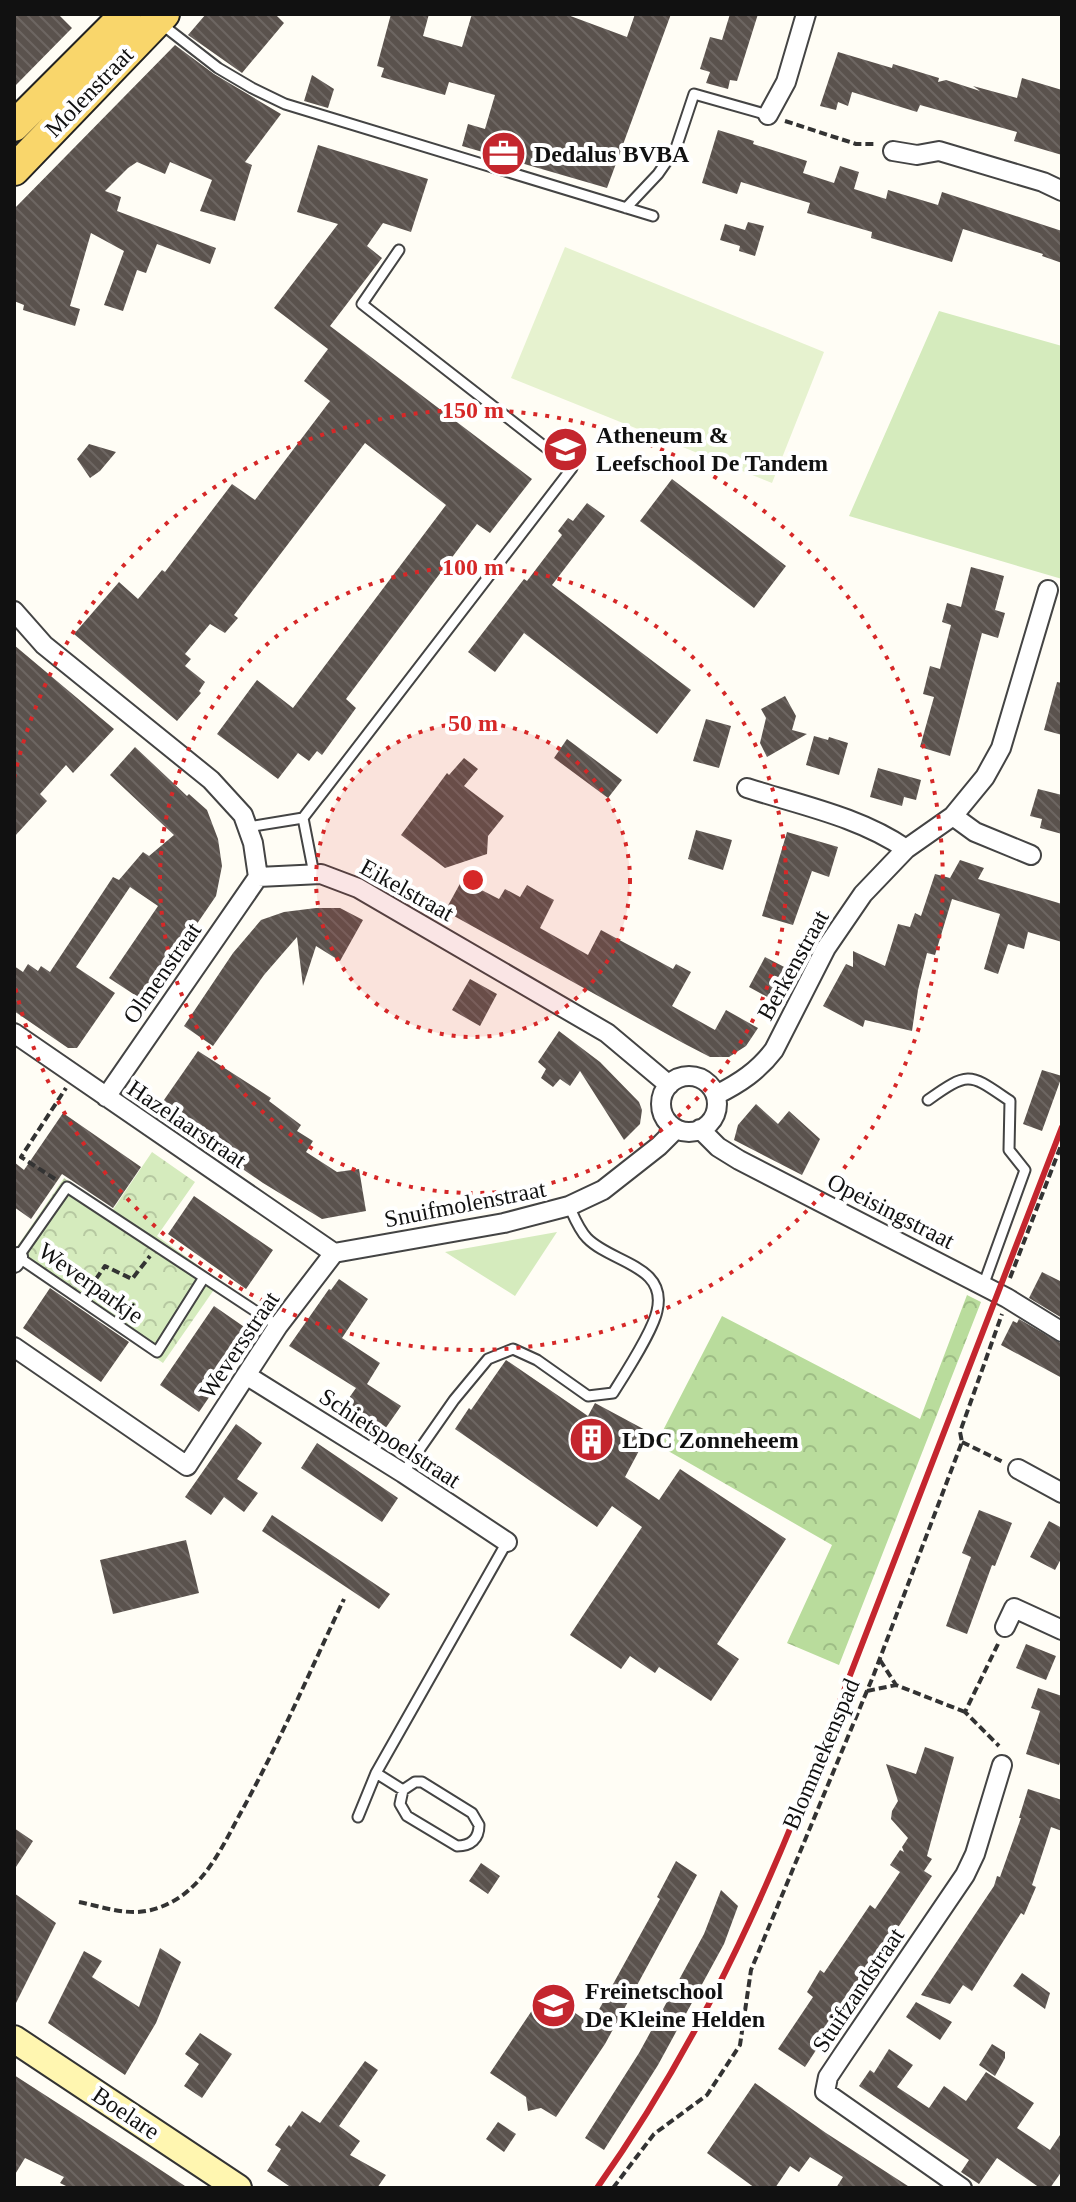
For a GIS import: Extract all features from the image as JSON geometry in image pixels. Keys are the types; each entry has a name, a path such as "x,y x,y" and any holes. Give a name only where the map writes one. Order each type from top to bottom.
{"main road":[{"name":"Molenstraat","path":"14,126 126,14"},
{"name":"Molenstraat","path":"14,170 161,18"},
{"name":"Boelare","path":"14,2039 238,2188"}],"street":[{"path":"768,115 786,82 806,14"},
{"path":"893,151 917,155 939,151 1043,182 1062,191"},
{"name":"Berkenstraat","path":"716,1095 742,1082 774,1050 826,948 863,894 906,849 953,816 985,777 1001,748 1048,590"},
{"path":"14,611 44,645 211,780 243,815 253,843 258,877"},
{"path":"747,788 887,835 906,849"},
{"path":"953,816 975,832 1031,855"},
{"name":"Eikelstraat","path":"258,877 321,874 358,888 607,1033 669,1085"},
{"name":"Olmenstraat","path":"106,1097 258,877"},
{"name":"Hazelaarstraat","path":"14,1033 334,1253"},
{"path":"679,1078 700,1078 710,1084 716,1095 717,1109 710,1124 689,1132 676,1129 662,1109 663,1096 669,1085 679,1078"},
{"name":"Snuifmolenstraat","path":"334,1253 504,1223 569,1206 603,1190 676,1129"},
{"name":"Opeisingstraat","path":"700,1129 718,1147 739,1160 1007,1298 1062,1332"},
{"name":"Weversstraat","path":"14,1347 187,1466 278,1326 334,1253"},
{"name":"Schietspoelstraat","path":"246,1375 507,1542"},
{"path":"1018,1469 1062,1493"},
{"path":"1005,1627 1014,1608 1062,1630"},
{"name":"Stuifzandstraat","path":"962,2188 825,2092 828,2077 965,1875 975,1854 1002,1765"}],"lane":[{"path":"161,18 218,68 285,104 653,216"},
{"path":"626,208 658,174 676,148 694,94 768,115"},
{"path":"248,827 303,818 572,468 362,304 399,250"},
{"path":"303,818 314,874"},
{"path":"928,1100 955,1081 977,1079 1010,1101 1009,1150 1025,1170 983,1286"},
{"path":"67,1187 278,1326"},
{"name":"Weverparkje","path":"67,1187 16,1260 157,1352 203,1279"},
{"path":"403,1473 454,1400 488,1359 513,1349 537,1360 588,1396 613,1393 657,1313 659,1295 652,1279 635,1265 588,1240 569,1206"},
{"path":"358,1817 376,1773 507,1542"},
{"path":"376,1773 403,1790"},
{"path":"415,1782 422,1782 472,1813 479,1825 476,1839 471,1844 457,1846 407,1816 400,1804 403,1790 415,1782"}],"path":[{"path":"768,115 856,144 873,143 893,151"},
{"path":"67,1187 21,1157 75,1075"},
{"name":"Blommekenspad","path":"613,2188 654,2134 707,2095 740,2045 751,1970 867,1691 962,1442 960,1432 1007,1298 1011,1273 1062,1143"},
{"path":"81,1300 105,1266 132,1279 156,1247"},
{"path":"962,1442 1018,1469"},
{"path":"79,1902 121,1912 150,1911 189,1891 222,1848 266,1770 344,1599"},
{"path":"965,1712 1005,1627"},
{"path":"879,1659 896,1685"},
{"path":"867,1691 896,1685 965,1712 999,1747 1002,1765"}],"green space":[{"path":"565,247 824,352 772,483 511,378"},
{"path":"939,311 1062,346 1062,579 849,516"},
{"path":"152,1152 195,1182 157,1236 220,1281 163,1363 14,1258 14,1251 64,1178 112,1211"},
{"path":"557,1232 515,1296 445,1252"},
{"path":"967,1295 981,1302 839,1665 787,1643 832,1545 656,1444 722,1316 920,1419"}],"building":[{"path":"14,14 58,14 72,28 14,87"},
{"path":"206,14 275,14 284,23 242,73 188,35"},
{"path":"391,14 429,14 423,36 462,47 472,14 565,14 627,37 635,14 671,14 607,188 462,146 468,124 485,129 495,95 449,82 445,95 381,77 384,68 377,66"},
{"path":"730,14 758,14 737,81 730,80 728,89 706,83 710,72 700,69 710,37 722,40"},
{"path":"175,45 214,74 281,114 245,162 252,165 235,221 200,211 212,180 170,162 165,174 137,162 105,191 121,197 117,211 216,248 210,264 157,244 146,273 137,270 123,311 104,305 124,251 91,233 70,306 80,309 75,326 23,310 24,305 14,301 14,209"},
{"path":"838,52 892,68 893,64 939,78 938,82 946,80 1017,98 1022,78 1062,90 1062,155 1014,141 1017,132 920,105 917,112 852,92 848,106 838,102 836,110 820,106"},
{"path":"312,75 334,89 328,108 304,101"},
{"path":"718,130 807,161 803,173 834,183 840,166 859,172 854,189 886,199 888,190 938,205 942,192 1062,231 1062,263 963,229 952,262 871,238 872,232 807,213 810,203 741,182 737,194 702,183"},
{"path":"318,145 428,179 411,232 383,223 367,246 382,258 330,326 532,479 490,533 477,524 346,699 356,708 322,755 317,751 309,761 298,753 278,779 217,734 257,680 293,708 446,505 365,443 234,615 238,618 225,633 210,624 185,654 191,659 185,666 205,682 199,691 201,693 177,721 74,634 119,582 138,599 162,570 165,572 232,484 255,500 330,401 304,381 328,349 274,308 338,224 297,212"},
{"path":"748,222 764,226 755,256 739,251 740,246 720,240 725,224 745,230"},
{"path":"89,444 116,452 90,478 77,459"},
{"path":"672,479 786,566 754,608 640,521"},
{"path":"587,503 605,516 552,585 691,690 657,734 524,633 495,672 468,652 562,535 558,531 568,518 573,521"},
{"path":"971,567 1004,576 995,610 1005,613 998,638 982,633 950,756 920,747 934,697 923,694 930,666 940,669 951,625 942,622 947,603 961,607"},
{"path":"14,645 114,729 73,773 66,765 40,794 47,801 14,837"},
{"path":"1057,682 1062,683 1062,735 1044,730"},
{"path":"785,696 796,716 792,730 807,734 767,757 760,743 766,718 761,709"},
{"path":"706,719 731,726 719,768 693,761"},
{"path":"814,736 848,743 839,775 806,765"},
{"path":"567,739 622,780 608,798 554,758"},
{"path":"135,747 187,796 189,794 207,810 218,839 222,866 216,896 144,1001 109,978 158,906 130,887 76,967 115,993 77,1048 68,1048 14,1011 14,966 23,972 28,964 38,971 41,966 50,972 113,877 119,880 143,852 149,856 174,835 110,775"},
{"path":"464,758 478,769 464,786 504,816 488,836 487,854 445,868 401,835 447,773 449,775"},
{"path":"878,768 921,780 916,800 904,797 902,806 870,797"},
{"path":"1038,789 1062,795 1062,834 1040,828 1042,819 1030,816"},
{"path":"696,830 732,840 723,870 688,859"},
{"path":"787,832 838,847 829,877 812,871 793,925 762,916"},
{"path":"960,860 984,868 978,879 1062,904 1062,942 1028,932 1024,949 1008,944 998,974 984,969 1000,914 952,899 935,955 927,953 912,1031 865,1020 863,1027 823,1006 846,964 853,967 853,951 885,966 898,924 910,927 915,913 921,916 935,874 950,878"},
{"path":"462,880 499,899 505,889 520,897 527,885 554,900 540,928 588,955 601,930 673,969 676,964 691,972 672,1006 715,1030 726,1010 758,1028 746,1046 729,1057 710,1057 445,911"},
{"path":"340,908 363,920 340,961 316,946 303,986 297,937 264,975 213,1046 184,1026 233,953 261,920 284,912"},
{"path":"765,957 790,970 773,1000 749,987"},
{"path":"470,979 497,994 480,1026 452,1010"},
{"path":"559,1031 600,1062 639,1102 642,1110 640,1124 624,1140 580,1071 570,1086 560,1079 553,1087 541,1078 546,1069 538,1062"},
{"path":"198,1051 271,1098 269,1101 301,1125 297,1131 313,1141 306,1152 337,1172 359,1169 366,1211 322,1219 263,1183 157,1110"},
{"path":"1042,1070 1062,1076 1042,1131 1023,1124"},
{"path":"756,1104 778,1124 789,1111 820,1139 802,1175 734,1140 738,1125"},
{"path":"63,1113 141,1167 113,1208 62,1174 31,1219 14,1207 14,1162 24,1170"},
{"path":"194,1196 273,1250 246,1289 168,1234"},
{"path":"1042,1272 1062,1282 1062,1318 1029,1298"},
{"path":"339,1279 368,1299 342,1338 380,1363 367,1384 401,1406 378,1439 339,1412 356,1388 289,1346"},
{"path":"50,1288 129,1342 101,1382 23,1328"},
{"path":"214,1306 253,1333 199,1412 160,1385"},
{"path":"1019,1319 1062,1344 1062,1378 1001,1345 1013,1321 1017,1323"},
{"path":"506,1360 588,1416 595,1403 649,1432 625,1477 659,1500 680,1469 786,1539 717,1644 739,1659 711,1701 659,1667 655,1673 630,1656 621,1669 570,1635 642,1527 612,1506 597,1527 455,1429"},
{"path":"236,1424 262,1443 237,1479 258,1493 244,1512 224,1497 211,1515 185,1497"},
{"path":"317,1443 398,1498 382,1522 301,1468"},
{"path":"979,1510 1012,1523 995,1566 992,1565 967,1634 946,1626 971,1557 962,1553"},
{"path":"272,1515 390,1594 379,1609 262,1531"},
{"path":"1049,1521 1062,1528 1062,1557 1055,1570 1030,1557"},
{"path":"186,1540 199,1593 113,1614 100,1560"},
{"path":"1026,1644 1056,1656 1046,1680 1016,1668"},
{"path":"1038,1688 1062,1696 1062,1756 1059,1765 1026,1754 1040,1711 1031,1708"},
{"path":"925,1747 954,1757 927,1856 932,1859 924,1871 932,1876 852,1991 805,2067 778,2049 813,1997 807,1992 820,1970 824,1973 870,1905 875,1909 900,1872 890,1865 900,1850 904,1852 902,1847 908,1838 891,1819 898,1801 886,1764 916,1774"},
{"path":"1028,1789 1062,1800 1062,1831 1051,1827 1032,1885 1036,1887 1024,1915 1021,1913 972,1991 963,1985 950,2004 921,1995 994,1886 997,1876 1000,1877"},
{"path":"14,1828 33,1841 14,1870"},
{"path":"676,1861 697,1875 605,2044 556,2117 541,2108 528,2111 526,2097 490,2073 539,2000 563,2016 568,2008 591,2024 660,1899 657,1897"},
{"path":"481,1863 500,1876 488,1894 469,1881"},
{"path":"721,1890 738,1906 724,1944 658,2065 604,2150 585,2138 639,2053 704,1934"},
{"path":"14,1893 56,1923 14,2007"},
{"path":"160,1948 181,1962 156,2023 125,2075 48,2023 84,1951 102,1961 92,1977 139,2007"},
{"path":"1022,1973 1050,1993 1045,2009 1013,1986"},
{"path":"916,2002 952,2022 940,2040 906,2017"},
{"path":"200,2033 232,2054 202,2098 184,2086 199,2064 185,2054"},
{"path":"992,2044 1005,2052 995,2076 979,2065"},
{"path":"889,2049 913,2065 897,2087 929,2108 944,2086 966,2101 986,2072 1034,2103 1017,2128 1050,2150 1062,2132 1062,2171 1050,2188 1040,2188 997,2158 979,2184 961,2172 969,2160 859,2086 870,2070 874,2073"},
{"path":"365,2061 378,2070 339,2126 360,2141 350,2155 386,2175 377,2188 292,2188 267,2171 281,2149 275,2145 289,2125 291,2127 302,2111 320,2123"},
{"path":"14,2075 188,2188 70,2188 60,2183 64,2177 25,2158 14,2176"},
{"path":"755,2083 911,2188 836,2188 843,2177 810,2157 799,2172 790,2166 775,2188 755,2188 707,2153"},
{"path":"498,2122 516,2134 504,2152 486,2139"}],"railway":[{"path":"597,2188 628,2143 684,2049 735,1953 780,1853 1062,1127"}],"place":[{"name":"Dedalus BVBA","path":"503,154"},
{"name":"Atheneum & Leefschool De Tandem","path":"565,449"},
{"name":"LDC Zonneheem","path":"591,1440"},
{"name":"Freinetschool De Kleine Helden","path":"554,2005"}]}
